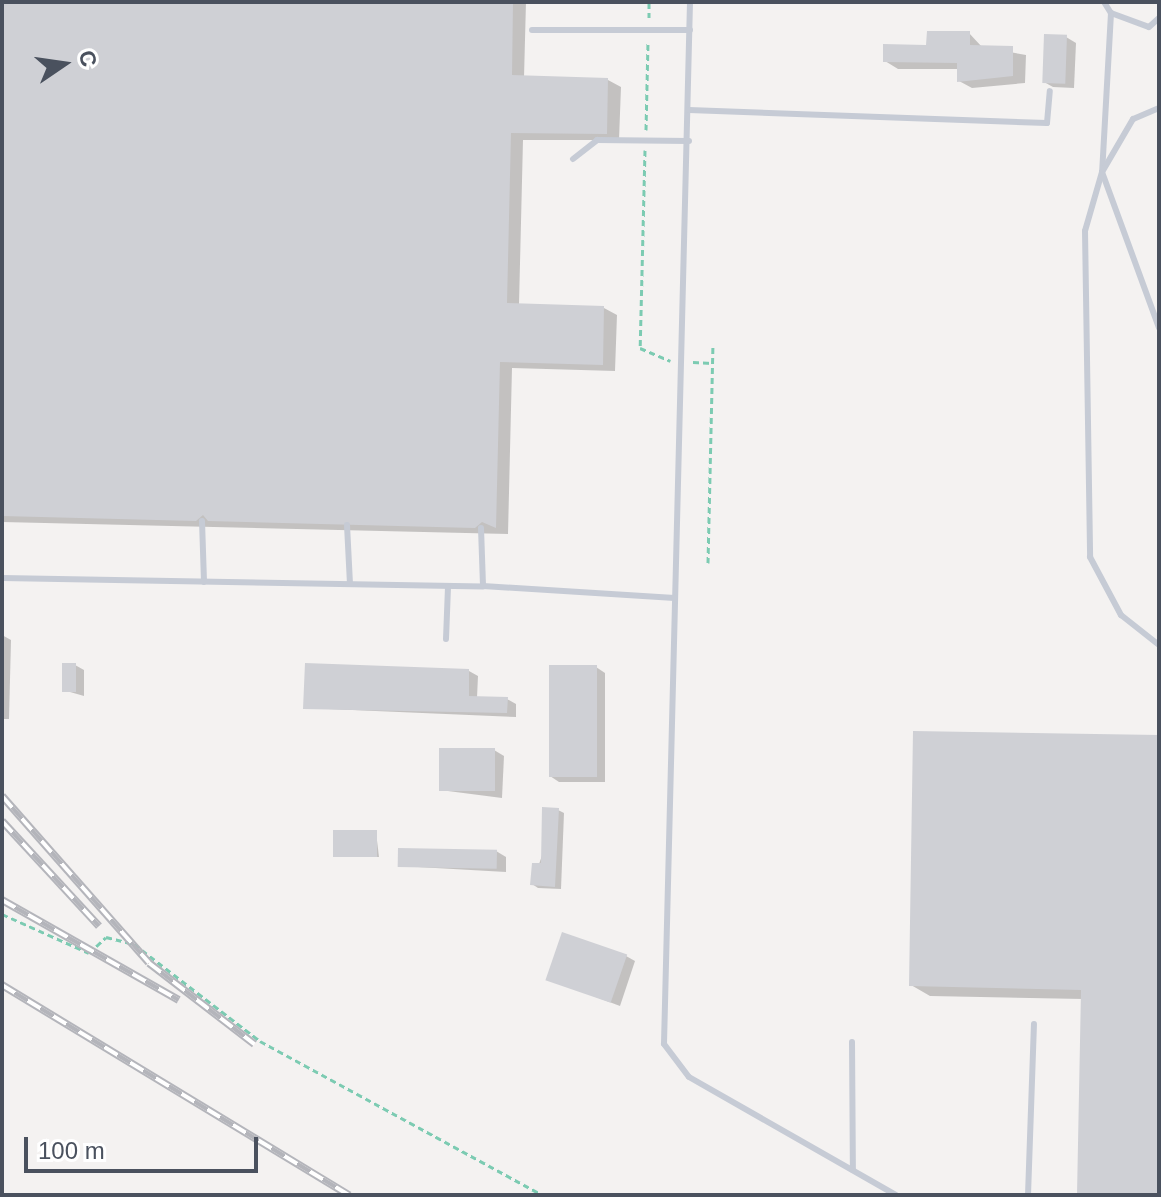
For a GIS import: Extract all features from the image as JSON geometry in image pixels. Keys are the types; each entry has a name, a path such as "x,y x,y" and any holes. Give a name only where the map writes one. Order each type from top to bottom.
{"lane":[{"path":"690,2 685,362 675,598 664,1044 689,1077 896,1195"},
{"path":"1104,2 1111,13 1102,172 1085,231 1083,278 1090,557 1121,615 1159,645"},
{"path":"1111,13 1149,27 1159,18"},
{"path":"532,30 690,30"},
{"path":"689,110 1047,123 1050,91"},
{"path":"1102,172 1133,119 1159,108"},
{"path":"573,159 597,140 689,141"},
{"path":"1102,172 1159,328"},
{"path":"202,521 204,582"},
{"path":"347,525 350,584"},
{"path":"481,528 483,586"},
{"path":"2,578 483,586 675,598"},
{"path":"446,639 448,587"},
{"path":"1028,1195 1034,1024"},
{"path":"852,1042 853,1170"}],"path":[{"path":"649,2 640,348 654,360 712,363"},
{"path":"708,563 713,345"},
{"path":"2,914 89,953 106,937 134,944 260,1041 542,1195"}],"building":[{"path":"2,2 513,2 512,75 608,78 607,134 511,133 507,303 604,306 603,365 500,362 496,528 482,522 475,528 208,521 203,515 196,521 2,516"},
{"path":"927,31 970,31 970,45 1013,46 1013,76 957,82 957,63 883,62 883,44 926,45"},
{"path":"1044,34 1067,35 1065,84 1042,83"},
{"path":"62,663 76,663 76,692 62,692"},
{"path":"305,663 469,669 469,696 508,697 507,713 303,709"},
{"path":"549,665 597,665 597,777 549,777"},
{"path":"913,731 1159,735 1159,1195 1077,1195 1081,990 909,986"},
{"path":"439,748 495,748 495,791 439,791"},
{"path":"542,807 559,808 555,887 530,885 532,863 541,863"},
{"path":"333,830 377,830 377,857 333,857"},
{"path":"398,848 497,850 497,869 398,867"},
{"path":"562,932 627,954 611,1003 545,980"}],"railway":[{"path":"2,796 149,963 254,1044"},
{"path":"2,821 99,926"},
{"path":"2,900 179,1000"},
{"path":"2,985 349,1195"}]}
